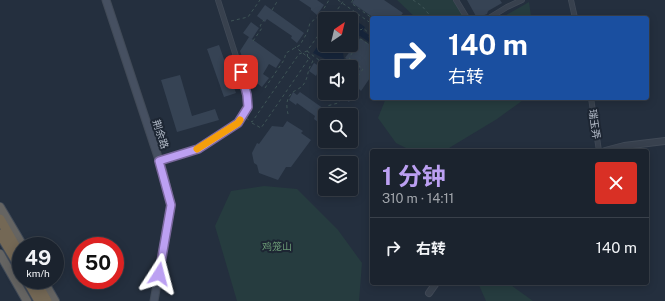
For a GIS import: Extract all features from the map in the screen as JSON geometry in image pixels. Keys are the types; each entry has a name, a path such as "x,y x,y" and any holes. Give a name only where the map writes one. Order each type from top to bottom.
{"highway":[{"path":"0,207 18,237"},
{"path":"0,220 12,241"},
{"path":"0,234 12,254"},
{"path":"0,254 27,301"},
{"path":"33,289 39,301"},
{"path":"40,289 47,301"},
{"path":"48,289 55,301"}],"main road":[{"name":"荆余路","path":"106,0 159,161 171,205 154,301"}],"street":[{"path":"159,161 200,147 238,123 248,107 247,95 218,0"},
{"path":"456,0 466,16"},
{"path":"492,16 522,0"},
{"path":"571,0 575,16"},
{"name":"瑞玉弄","path":"591,100 598,149"},
{"path":"613,149 624,146 665,141"},
{"path":"429,293 435,285"}],"path":[{"path":"225,22 248,16 260,0"},
{"path":"272,10 278,0"},
{"path":"265,88 284,60 286,53 300,45 307,33 310,23 320,16 329,0"},
{"path":"338,0 370,23"},
{"path":"336,12 344,0"},
{"path":"353,0 351,3 370,17"},
{"path":"414,0 422,6 430,16"},
{"path":"253,41 262,28 260,26 264,20"},
{"path":"358,28 361,30 363,28 369,33"},
{"path":"252,122 299,54 307,51 318,36"},
{"path":"352,60 349,58 361,39 370,46"},
{"path":"288,114 287,99 293,92 300,90 306,82 308,71 313,61 295,47"},
{"path":"243,116 261,128 308,60 307,51"},
{"path":"307,51 319,60"},
{"path":"358,65 363,69 358,76"},
{"path":"326,108 327,106 338,103 340,100"}],"green space":[{"path":"397,0 455,0 465,16 414,16"},
{"path":"529,2 531,16 504,16"},
{"path":"385,100 523,100 497,119 445,149 408,149 396,143 378,118"},
{"name":"鸡笼山","path":"264,186 297,189 338,230 362,263 359,301 237,301 215,226 231,191"},
{"path":"479,285 511,285 533,301 486,301"}],"water":[{"path":"358,22 365,27 363,31 369,35 368,37 370,40 369,42 360,36 358,37"},
{"path":"318,46 318,52 343,52 344,60 327,60 313,53"}],"building":[{"path":"299,0 317,0 324,5 317,15 311,10 311,8"},
{"path":"354,0 384,0 403,13 401,16 371,16 352,3"},
{"path":"467,0 500,0 502,3 488,11 487,14 476,16"},
{"path":"265,5 304,33 297,43 291,38 292,36 267,19 265,22 257,16"},
{"path":"251,22 259,28 252,39 243,33"},
{"path":"249,37 281,60 276,68 269,64 263,74 269,78 262,87 249,77 240,51"},
{"path":"360,38 370,45 370,78 361,91 359,89 358,90 358,72 360,69 358,68 358,60 348,60 345,58 350,52 358,52 358,41"},
{"path":"219,45 236,93 224,97 207,49"},
{"path":"314,63 318,65 318,75 316,76 309,71"},
{"path":"180,75 192,116 215,109 219,120 177,132 161,80"},
{"path":"293,92 297,95 300,92 323,108 318,108 318,122 314,119 315,116 297,103 296,105 289,100"},
{"path":"287,121 303,131 301,133 311,140 291,167 286,167 278,180 259,173 257,165 254,163 252,153 257,143 259,144 272,126 283,127"}],"slow traffic":[{"path":"197,149 238,123 240,120"}],"route":[{"path":"159,274 171,205 159,161 198,149 238,123 248,107 247,95 241,72"}]}
